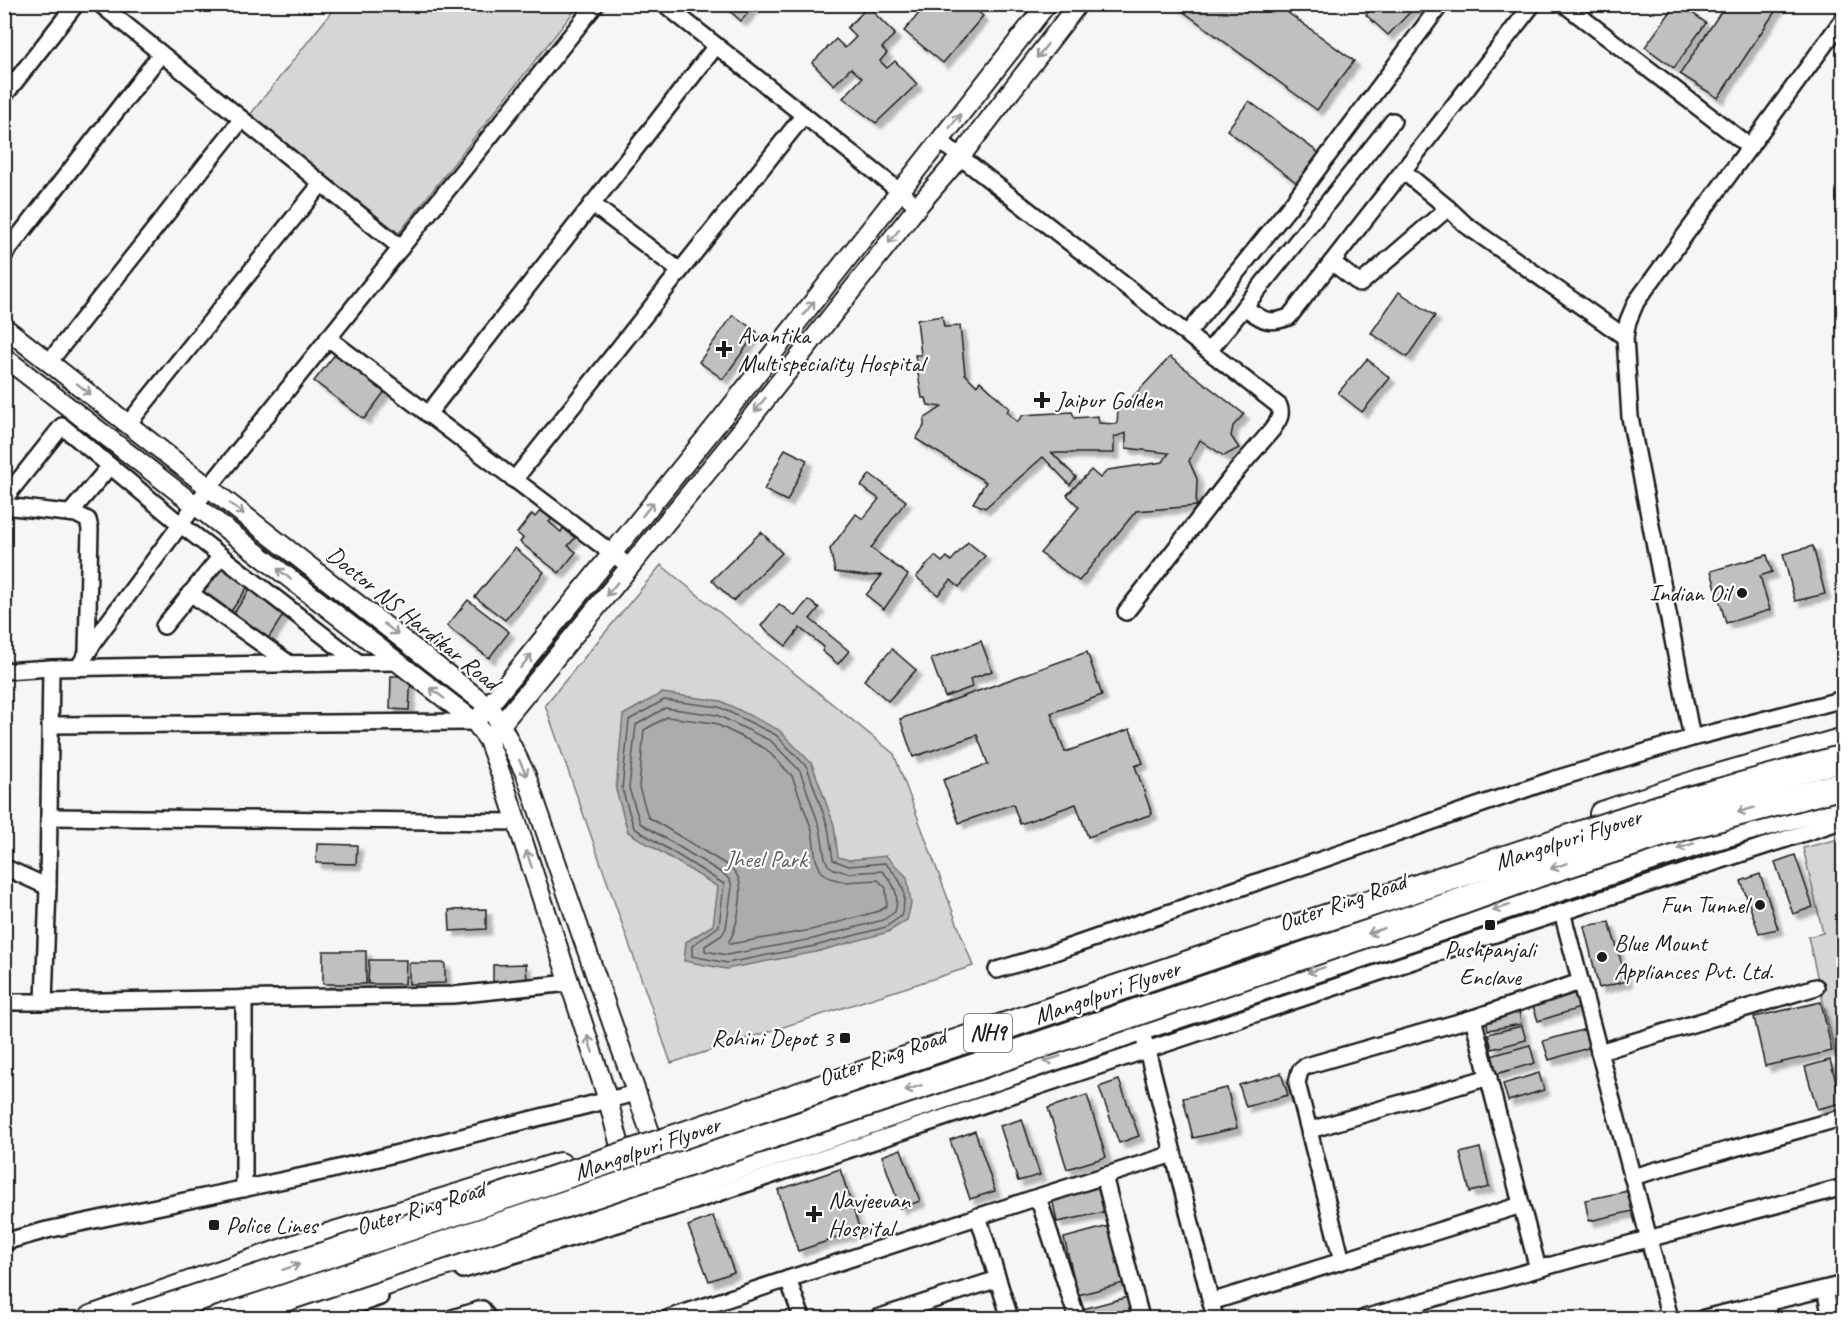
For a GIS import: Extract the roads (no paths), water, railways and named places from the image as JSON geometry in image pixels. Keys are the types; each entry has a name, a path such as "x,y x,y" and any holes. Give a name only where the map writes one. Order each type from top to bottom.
{"highway":[{"name":"Mangolpuri Flyover","path":"141,1313 602,1163 1337,914 1667,806 1844,758"},
{"name":"Mangolpuri Flyover","path":"225,1318 1011,1055 1537,874 1675,829 1844,785"}],"main road":[{"name":"Outer Ring Road","path":"91,1318 141,1313 315,1240 620,1146 1699,782 1844,740"},
{"path":"279,1318 816,1140 1144,1039 1709,838 1844,802"},
{"path":"790,1088 816,1140"},
{"path":"468,1193 484,1251"}],"street":[{"path":"4,96 76,4"},
{"path":"100,4 401,248"},
{"path":"78,668 96,637 195,504 596,4"},
{"path":"664,4 918,206"},
{"path":"50,725 475,722 733,404 1047,4"},
{"path":"488,741 740,432 918,206 961,156 1078,4"},
{"path":"1187,334 1291,205 1441,4"},
{"path":"1244,307 1264,321 1275,322 1289,317 1533,4"},
{"path":"1564,4 1750,147"},
{"path":"1692,738 1630,417 1625,338 1628,321 1636,302 1844,18"},
{"path":"428,414 716,46"},
{"path":"4,255 161,54"},
{"path":"514,480 804,115"},
{"path":"49,362 242,119"},
{"path":"1209,351 1394,121"},
{"path":"940,141 1279,406 1280,416 1272,430 1233,475 1126,612"},
{"path":"1403,171 1466,225 1625,338"},
{"path":"128,424 321,184"},
{"path":"592,204 680,271"},
{"path":"1332,262 1360,284 1448,208"},
{"name":"Doctor NS Hardikar Road","path":"4,327 489,707 501,725 526,775 651,1135"},
{"path":"328,338 630,567"},
{"name":"Doctor NS Hardikar Road","path":"4,357 475,722 488,741 517,822 608,1100 620,1146"},
{"path":"4,499 62,426 180,524 359,663"},
{"path":"70,513 110,466"},
{"path":"4,506 70,513 88,520 90,529 86,654"},
{"path":"164,626 221,556"},
{"path":"190,593 290,664"},
{"path":"4,671 51,668 397,662"},
{"path":"45,1002 51,668"},
{"path":"997,970 1552,780 1692,738 1844,699"},
{"path":"49,817 517,822"},
{"path":"320,1318 424,1281 695,1200 1144,1039 1562,912 1844,820"},
{"path":"4,867 48,887"},
{"path":"1562,912 1670,1318"},
{"path":"1342,1261 1297,1083 1300,1071 1306,1066 1473,1018 1580,982"},
{"path":"4,1002 453,995 570,983"},
{"path":"1599,1052 1816,987"},
{"path":"243,1189 244,998"},
{"path":"1473,1018 1538,1269"},
{"path":"1144,1039 1215,1318"},
{"path":"1310,1130 1489,1077"},
{"path":"4,1242 47,1230 327,1171 636,1093"},
{"path":"1632,1177 1841,1118"},
{"path":"669,1318 1173,1154"},
{"path":"1104,1176 1141,1318"},
{"path":"1364,1318 1844,1186"},
{"path":"1038,1197 1077,1318"},
{"path":"1211,1302 1521,1205"},
{"path":"978,1216 1010,1318"},
{"path":"788,1279 802,1318"},
{"path":"877,1318 998,1280"},
{"path":"1704,1318 1767,1311 1844,1284"},
{"path":"1825,1289 1831,1318"},
{"path":"452,1318 482,1308 488,1318"}],"water":[{"path":"662,693 721,701 779,730 812,764 834,825 838,857 849,860 886,856 907,877 911,904 907,920 888,932 816,952 726,969 684,961 686,942 713,925 718,887 628,832 616,790 623,715"}],"place":[{"name":"Avantika Multispeciality Hospital","path":"724,349"},
{"name":"Jaipur Golden","path":"1042,400"},
{"name":"Indian Oil","path":"1742,593"},
{"name":"Fun Tunnel","path":"1760,905"},
{"name":"Pushpanjali Enclave","path":"1490,925"},
{"name":"Blue Mount Appliances Pvt. Ltd.","path":"1602,957"},
{"name":"Rohini Depot 3","path":"845,1038"},
{"name":"Navjeevan Hospital","path":"814,1214"},
{"name":"Police Lines","path":"214,1225"}],"park label":[{"name":"Jheel Park","path":"766,859"}]}
